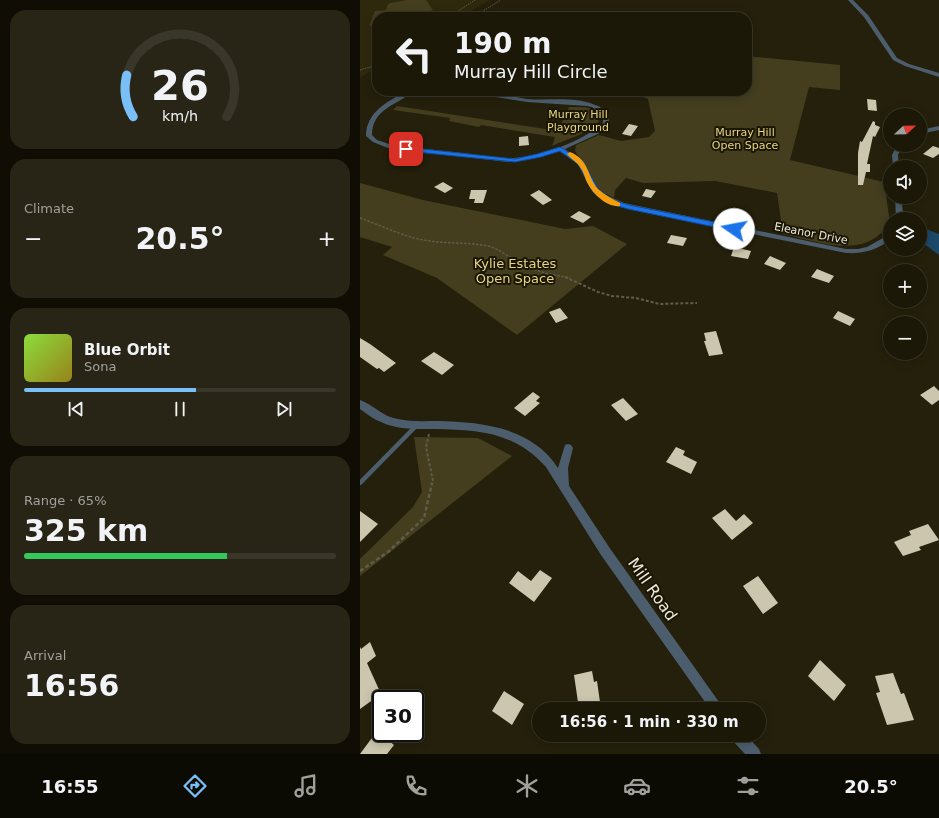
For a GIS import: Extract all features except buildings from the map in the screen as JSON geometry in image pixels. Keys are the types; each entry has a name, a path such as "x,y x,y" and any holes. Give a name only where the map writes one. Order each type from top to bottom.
{"street":[{"path":"850,0 866,16 892,56 899,62 939,75"},
{"path":"403,96 382,110 372,120 369,127 369,136 375,141 388,146 504,160 515,160 531,158 599,132 603,129 607,118 603,112 595,106 584,103 519,99 502,96"},
{"path":"927,131 939,128"},
{"name":"Eleanor Drive","path":"560,148 581,163 591,184 599,194 622,206 846,251 862,251 871,249 883,241"},
{"name":"Mill Road","path":"360,404 384,420 396,423 485,428 515,437 543,456 550,464 606,551 713,702"},
{"name":"Mill Road","path":"564,487 562,477 563,464 568,448"},
{"path":"743,742 754,754"}],"lane":[{"path":"360,483 417,425"}],"path":[{"path":"457,12 475,0"},
{"path":"481,12 501,0"},
{"path":"360,70 372,66"},
{"path":"360,218 384,226 397,233 415,238 429,241 469,243 489,246 525,266 540,272 570,278 598,292 612,296 636,298 659,304 697,303"},
{"path":"360,571 388,552 424,518 433,481 426,447 429,438 429,425"}],"shaded area":[{"path":"360,0 490,0 470,12 372,12 372,71 360,78"}],"green space":[{"path":"407,0 426,0 433,10 428,12 375,12 386,10 390,3"},
{"path":"372,18 372,26 369,26"},
{"name":"Murray Hill Open Space","path":"752,56 840,65 840,90 809,87 790,160 883,182 883,204 887,204 888,212 883,212 883,231 868,242 841,246 783,234 777,193 715,181 643,183 626,178 615,190 614,198 601,191 595,184 585,164 575,151 576,145 599,135 621,141 649,137 655,131 648,99 640,96 752,96"},
{"name":"Murray Hill Playground","path":"397,106 558,131 569,107 593,109 599,114 599,121 596,126 577,136 552,146 555,137 481,125 479,127 449,121 450,118 393,110"},
{"name":"Kylie Estates Open Space","path":"360,183 423,200 565,229 593,226 627,244 517,335 437,278 383,255 392,247 360,237"},
{"path":"414,437 478,438 512,456 360,576 360,559 413,507 422,492"}],"water":[{"path":"927,229 939,234 939,255 927,246"}],"slow traffic":[{"path":"570,154 581,163 586,170 591,184 599,194 617,204"}],"route":[{"path":"406,149 491,159 515,160 538,156 560,148 575,157 581,163 586,170 591,184 602,196 616,204 734,229"}]}
